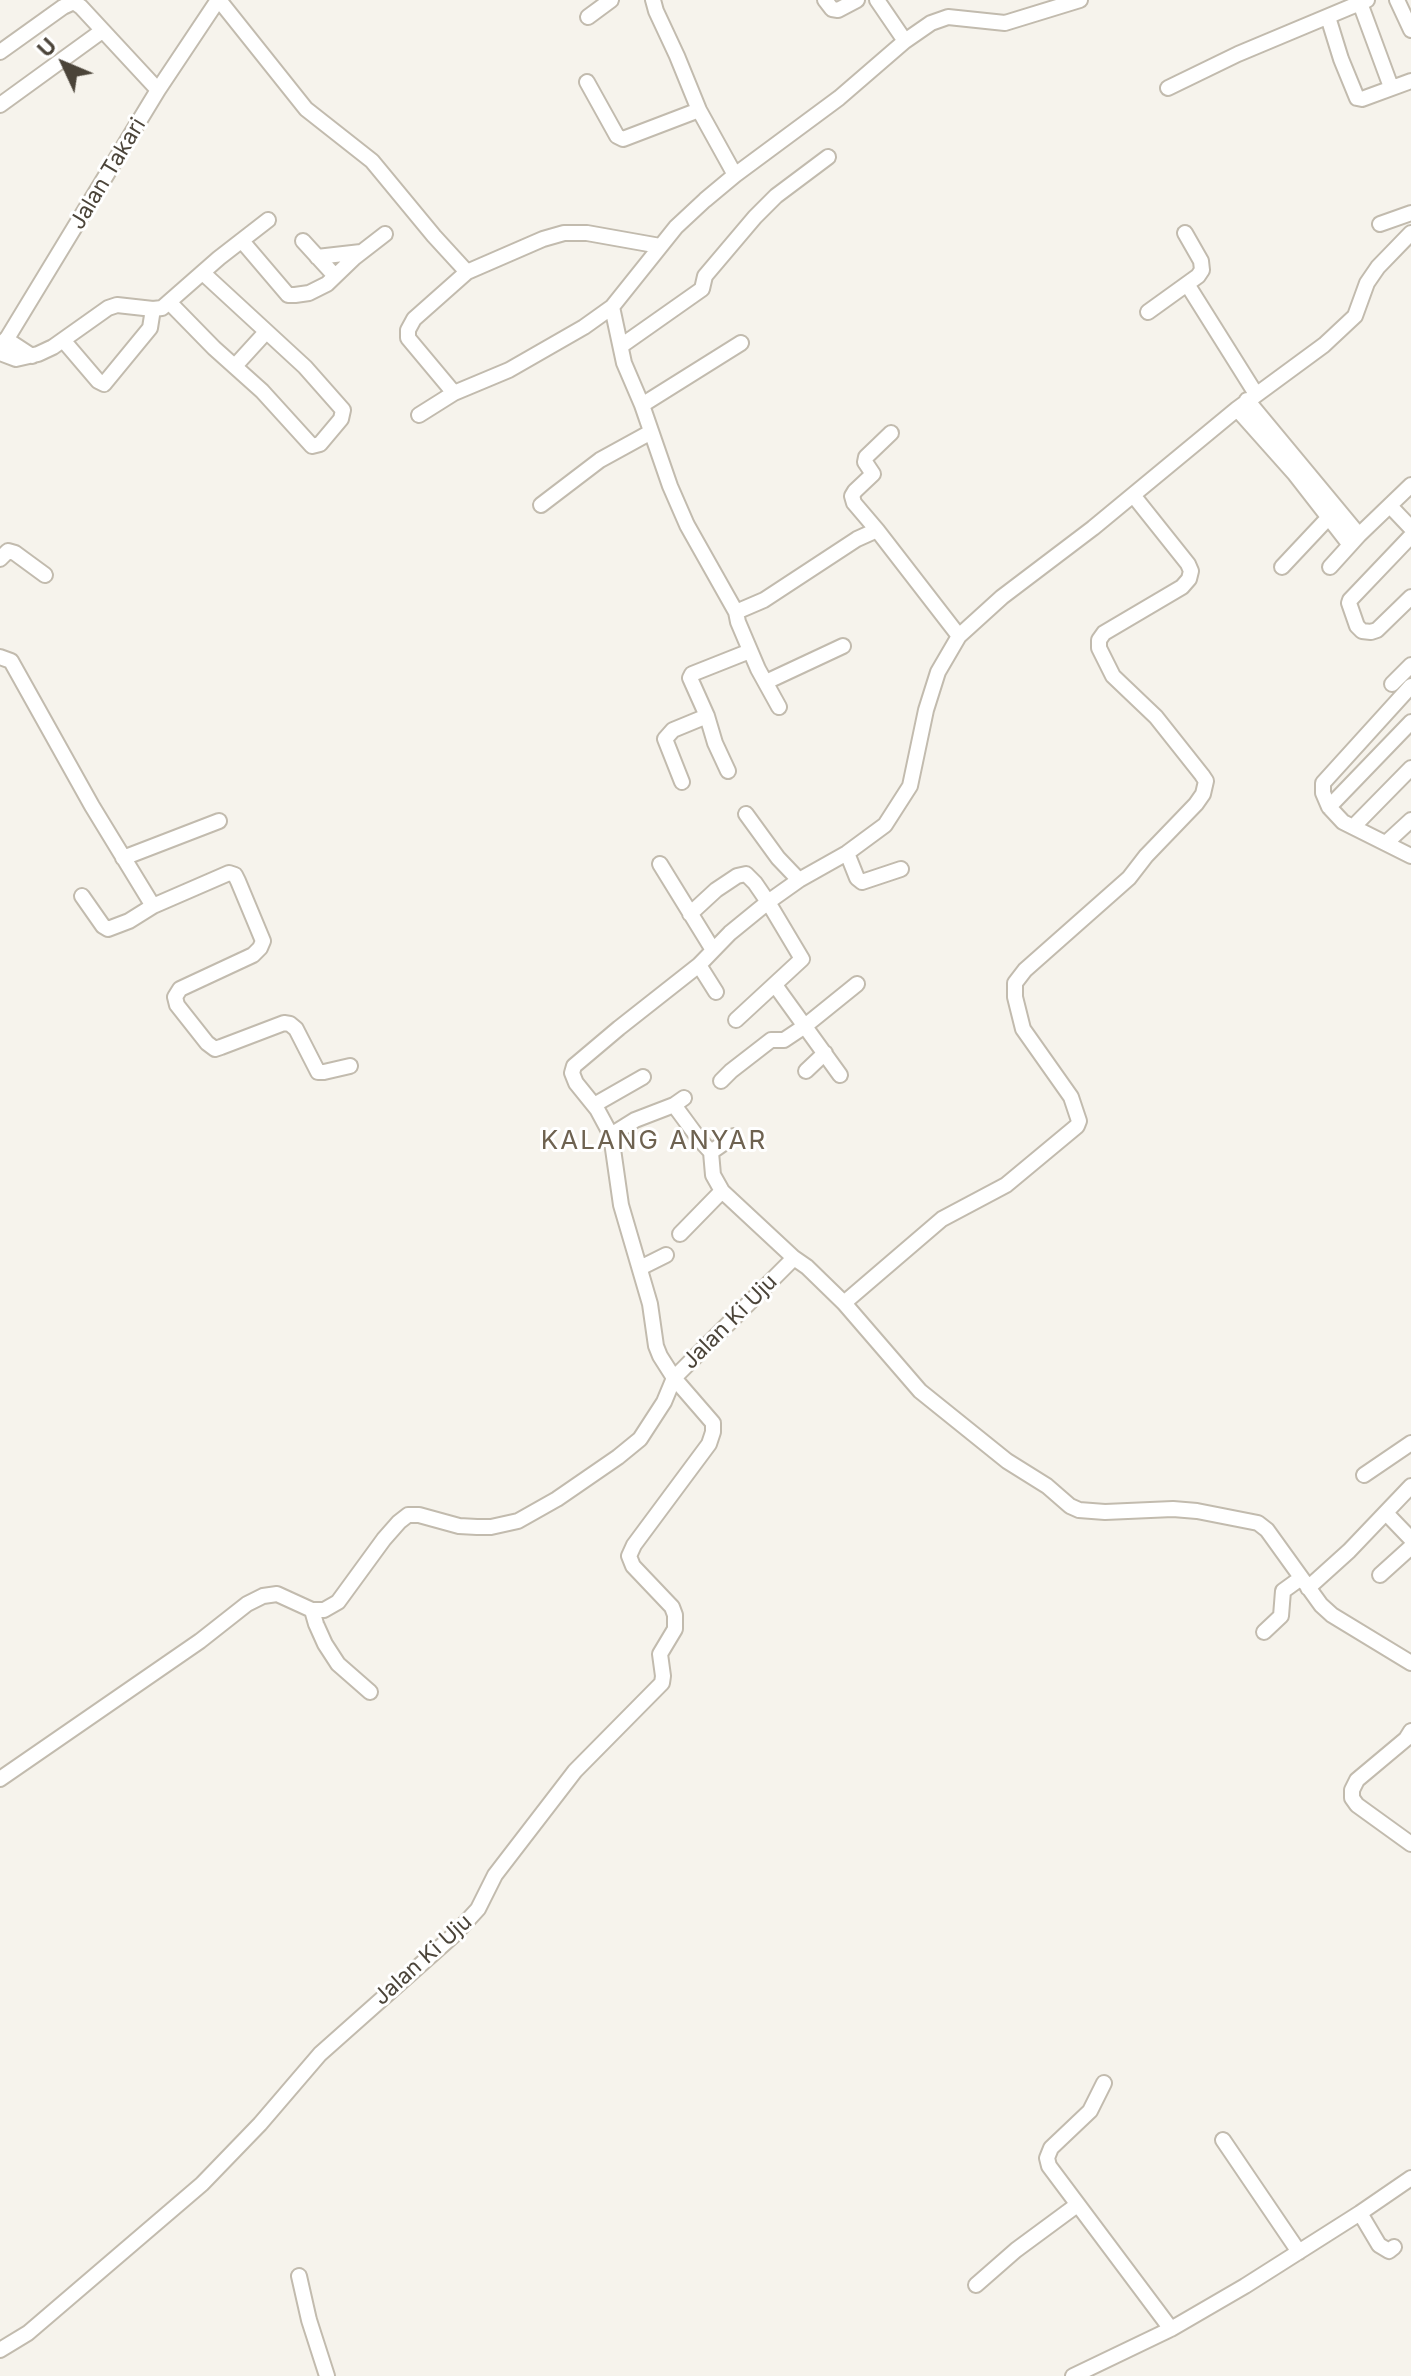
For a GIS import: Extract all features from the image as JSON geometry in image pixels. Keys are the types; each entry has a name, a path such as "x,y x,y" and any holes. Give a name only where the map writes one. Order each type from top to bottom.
{"street":[{"name":"Jalan Takari","path":"2,347 158,90 218,0"},
{"path":"218,0 306,109 379,167 467,272"},
{"path":"588,17 611,0"},
{"path":"653,0 699,110 735,175"},
{"path":"825,0 832,9 838,10 857,0"},
{"path":"877,0 905,41"},
{"path":"419,415 454,393 509,370 584,327 612,307 676,227 735,175 839,98 905,41 942,18 1005,23 1080,0"},
{"path":"1397,0 1411,30"},
{"path":"0,52 74,2 158,90"},
{"path":"1168,88 1238,54 1363,2 1391,87"},
{"path":"1328,17 1357,98 1362,99 1411,81"},
{"path":"0,105 102,31"},
{"path":"587,82 617,136 623,139 699,110"},
{"path":"621,346 702,289 705,276 755,217 776,196 828,157"},
{"path":"1380,224 1411,213"},
{"path":"2,347 32,356 53,347 108,308 117,305 162,308 268,220"},
{"path":"454,393 408,338 408,330 414,319 467,272 564,233 587,233 660,246"},
{"path":"1148,312 1202,270 1201,261 1185,233"},
{"path":"0,1779 200,1641 247,1604 263,1596 277,1594 312,1610 324,1610 338,1602 384,1539 408,1515 459,1526 491,1527 518,1521 557,1499 640,1439 664,1402 674,1378 656,1346 650,1304 621,1205 611,1135 594,1105 576,1083 572,1073 574,1066 699,965 730,933 768,902 847,853 885,825 910,786 926,710 938,672 959,636 1002,597 1247,401 1324,345 1355,316 1367,283 1391,252 1411,233"},
{"path":"242,241 288,295 316,291 385,234"},
{"path":"303,241 335,276"},
{"path":"317,257 361,252"},
{"path":"169,302 262,391 312,446 320,444 341,419 343,410 305,367 203,273"},
{"path":"1187,284 1247,401 1294,473 1329,517 1354,540"},
{"path":"612,307 624,363 670,486 687,525 736,612 750,651 779,707"},
{"path":"63,340 104,384 150,328 153,309"},
{"path":"235,366 266,332"},
{"path":"642,405 741,343"},
{"path":"1247,401 1354,540"},
{"path":"541,505 600,460 651,432"},
{"path":"891,433 866,457 865,462 873,474 855,491 852,496 854,503 959,636"},
{"path":"1330,567 1411,485"},
{"path":"844,1303 942,1219 1006,1185 1077,1126 1079,1121 1071,1097 1023,1029 1015,983 1025,970 1129,878 1203,794 1206,781 1202,775 1156,717 1113,676 1099,648 1099,640 1104,633 1182,587 1191,571 1133,495"},
{"path":"1391,507 1411,528"},
{"path":"1282,567 1329,517"},
{"path":"736,612 764,600 857,539 877,530"},
{"path":"1411,536 1349,603 1357,626 1362,631 1371,632 1377,630 1411,597"},
{"path":"0,559 8,551 15,553 45,575"},
{"path":"766,682 843,646"},
{"path":"728,771 690,676 750,651"},
{"path":"0,657 11,661 153,906"},
{"path":"1392,684 1411,665"},
{"path":"1411,686 1323,783 1323,793 1329,807 1343,822 1411,856"},
{"path":"682,782 665,739 673,730 707,716"},
{"path":"1329,807 1411,722"},
{"path":"1353,827 1411,768"},
{"path":"746,814 778,858 799,880"},
{"path":"1386,843 1411,820"},
{"path":"123,858 219,821"},
{"path":"847,853 857,878 862,882 901,869"},
{"path":"660,864 713,950"},
{"path":"82,896 108,929 229,873 235,875 263,941 260,948 253,955 180,989 175,997 177,1005 215,1049 284,1023 296,1029 318,1072 350,1066"},
{"path":"690,914 716,890 743,874 755,883 802,959 736,1020"},
{"path":"699,965 716,992"},
{"path":"721,1081 771,1040 784,1040 857,984"},
{"path":"775,985 840,1075"},
{"path":"806,1071 825,1053"},
{"path":"594,1105 643,1077"},
{"path":"611,1135 679,1101 699,1139 711,1152 713,1175 722,1191 794,1258"},
{"path":"711,1152 734,1136"},
{"path":"680,1234 722,1191"},
{"path":"640,1268 666,1255"},
{"name":"Jalan Ki Uju","path":"0,2350 28,2333 202,2184 260,2124 320,2054 455,1934 478,1909 495,1875 575,1771 662,1683 660,1654 675,1629 675,1615 672,1607 633,1566 629,1556 709,1444 713,1432 713,1423 674,1378 794,1258 844,1303 920,1391 1007,1461 1047,1486 1075,1509 1122,1513 1173,1509 1258,1523 1267,1530 1304,1583 1332,1615 1411,1663"},
{"path":"1364,1475 1411,1443"},
{"path":"1264,1632 1281,1616 1283,1591 1304,1583 1349,1551 1411,1486"},
{"path":"1386,1513 1411,1539"},
{"path":"1380,1575 1411,1547"},
{"path":"312,1610 325,1644 338,1664 370,1692"},
{"path":"1411,1731 1406,1739 1357,1780 1352,1790 1352,1798 1357,1805 1411,1844"},
{"path":"1104,2083 1090,2111 1051,2148 1047,2158 1049,2166 1171,2329"},
{"path":"1223,2140 1299,2252"},
{"path":"1073,2376 1171,2329 1299,2252 1411,2178"},
{"path":"976,2285 1016,2250 1077,2205"},
{"path":"1360,2213 1379,2245 1389,2251 1394,2247"},
{"path":"299,2276 327,2376"}],"district":[{"name":"KALANG ANYAR","path":"654,1141"}]}
